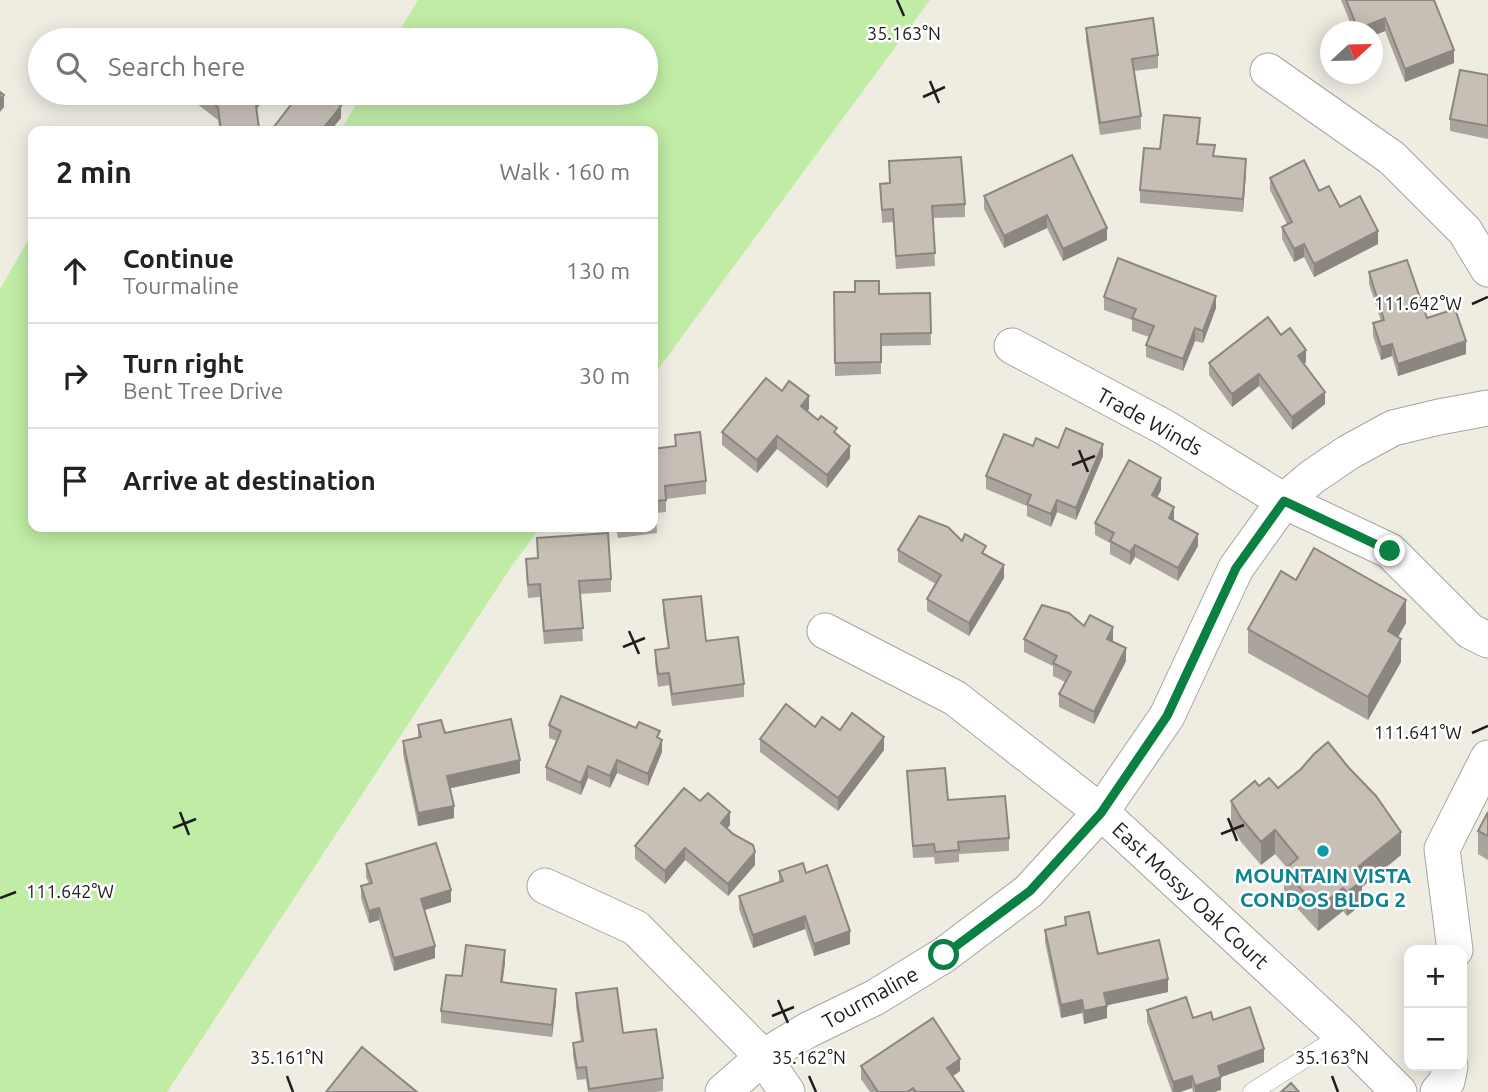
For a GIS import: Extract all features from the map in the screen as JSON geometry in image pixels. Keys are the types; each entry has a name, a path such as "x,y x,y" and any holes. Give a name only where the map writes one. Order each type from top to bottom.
{"street":[{"path":"1268,71 1392,158 1465,231 1488,269"},
{"name":"Trade Winds","path":"1012,346 1164,426 1284,501 1390,551 1469,631 1488,640"},
{"name":"Tourmaline","path":"723,1092 764,1057 808,1030 874,998 944,955 1030,891 1101,813 1167,716 1236,568 1284,501 1321,470 1393,428 1488,408"},
{"name":"East Mossy Oak Court","path":"825,631 955,698 1101,813 1342,1035 1399,1092"},
{"path":"1454,945 1442,849 1488,758"},
{"path":"545,886 636,928 764,1057 787,1092"},
{"path":"1438,1092 1447,1081 1449,1071"}],"lane":[{"path":"1252,1092 1342,1035"}],"green space":[{"path":"418,0 930,0 658,369 658,126 343,126 356,105 658,105 658,28 401,28"},
{"path":"28,241 28,532 537,532 513,564 167,1092 0,1092 0,289"}],"building":[{"path":"1346,0 1434,0 1454,50 1405,69 1385,18 1378,21 1355,21"},
{"path":"1153,18 1158,55 1132,59 1141,116 1100,123 1086,28"},
{"path":"1460,70 1488,75 1488,126 1450,119"},
{"path":"215,105 256,105 259,126 220,126 218,107"},
{"path":"291,105 341,106 325,126 275,126"},
{"path":"1164,115 1200,118 1197,144 1215,145 1213,156 1246,159 1243,199 1140,190 1144,148 1160,149"},
{"path":"1072,155 1107,228 1063,249 1047,215 1004,236 984,196"},
{"path":"961,157 965,204 932,206 935,253 896,256 893,209 882,210 880,184 890,183 889,161"},
{"path":"1304,160 1319,191 1329,186 1340,207 1360,196 1378,231 1314,264 1304,244 1294,249 1282,227 1292,222 1270,178"},
{"path":"1118,258 1216,296 1203,331 1195,328 1183,359 1146,345 1154,326 1132,318 1136,309 1104,297"},
{"path":"1407,260 1427,318 1455,309 1466,341 1398,364 1392,344 1381,347 1373,323 1384,320 1369,272"},
{"path":"855,281 879,281 879,294 930,293 931,333 881,334 881,362 835,363 834,292 855,292"},
{"path":"1268,317 1281,335 1290,328 1306,350 1298,356 1325,392 1292,417 1259,374 1232,394 1209,363"},
{"path":"766,378 782,391 789,381 809,396 801,406 818,420 821,416 837,428 834,432 850,446 827,475 777,436 757,460 722,432"},
{"path":"1066,428 1103,444 1076,508 1057,500 1051,514 1027,504 1031,495 986,476 1004,434 1033,446 1036,438 1058,448"},
{"path":"700,432 706,481 665,486 666,500 658,501 658,448 676,446 675,435"},
{"path":"1129,460 1161,478 1152,495 1174,507 1169,518 1198,534 1178,568 1135,545 1130,552 1110,541 1114,533 1095,523"},
{"path":"919,516 948,527 962,541 965,534 986,546 982,553 1004,565 969,623 927,599 941,575 898,550"},
{"path":"608,533 611,579 579,581 583,628 544,631 540,584 528,585 526,559 538,558 537,538"},
{"path":"1314,548 1406,600 1388,631 1401,639 1368,697 1248,629 1281,571 1296,580"},
{"path":"701,596 706,641 738,637 744,684 672,694 669,673 658,674 655,650 669,648 663,600"},
{"path":"1042,605 1069,613 1084,626 1090,615 1113,627 1107,639 1126,648 1094,712 1059,694 1071,672 1053,663 1057,656 1024,639"},
{"path":"561,696 636,728 639,722 660,731 657,737 662,740 648,774 617,760 610,776 588,766 581,783 546,767 561,731 549,725"},
{"path":"786,704 815,727 822,717 840,730 852,713 884,737 838,798 760,739"},
{"path":"511,719 520,760 447,776 454,806 418,813 403,741 421,737 418,725 441,720 445,733"},
{"name":"MOUNTAIN VISTA CONDOS BLDG 2","path":"1328,742 1376,796 1401,832 1353,871 1362,881 1347,892 1343,888 1318,908 1284,870 1298,858 1275,830 1261,842 1231,801 1255,781 1259,786 1269,778 1278,788"},
{"path":"945,768 948,800 1005,796 1009,838 958,842 959,850 935,852 934,844 913,846 907,771"},
{"path":"684,788 700,801 708,793 730,812 721,823 733,834 753,845 755,852 728,884 685,848 665,871 635,846"},
{"path":"1488,812 1488,836 1478,831"},
{"path":"436,843 451,890 421,899 435,946 394,958 379,908 369,911 361,886 372,883 366,864"},
{"path":"803,863 806,873 827,865 850,931 814,944 805,916 753,935 739,896 783,881 779,871"},
{"path":"1089,912 1098,954 1159,940 1168,979 1104,993 1107,1006 1084,1011 1082,1000 1061,1005 1045,930 1066,925 1065,917"},
{"path":"466,945 505,950 501,982 556,989 552,1025 441,1011 446,975 462,976"},
{"path":"617,988 623,1033 656,1029 663,1078 589,1089 586,1067 577,1068 573,1043 583,1041 576,993"},
{"path":"1186,997 1193,1018 1211,1012 1213,1020 1250,1007 1264,1049 1218,1066 1221,1077 1195,1086 1192,1076 1173,1082 1147,1010"},
{"path":"933,1018 960,1059 947,1068 964,1092 916,1092 913,1088 907,1092 878,1092 861,1066"},
{"path":"362,1047 417,1092 326,1092"},
{"path":"1291,1083 1299,1092 1281,1092"}],"place":[{"name":"MOUNTAIN VISTA CONDOS BLDG 2","path":"1323,851"}],"route":[{"path":"944,955 1030,891 1101,813 1167,716 1236,568 1284,501 1390,551"}]}
